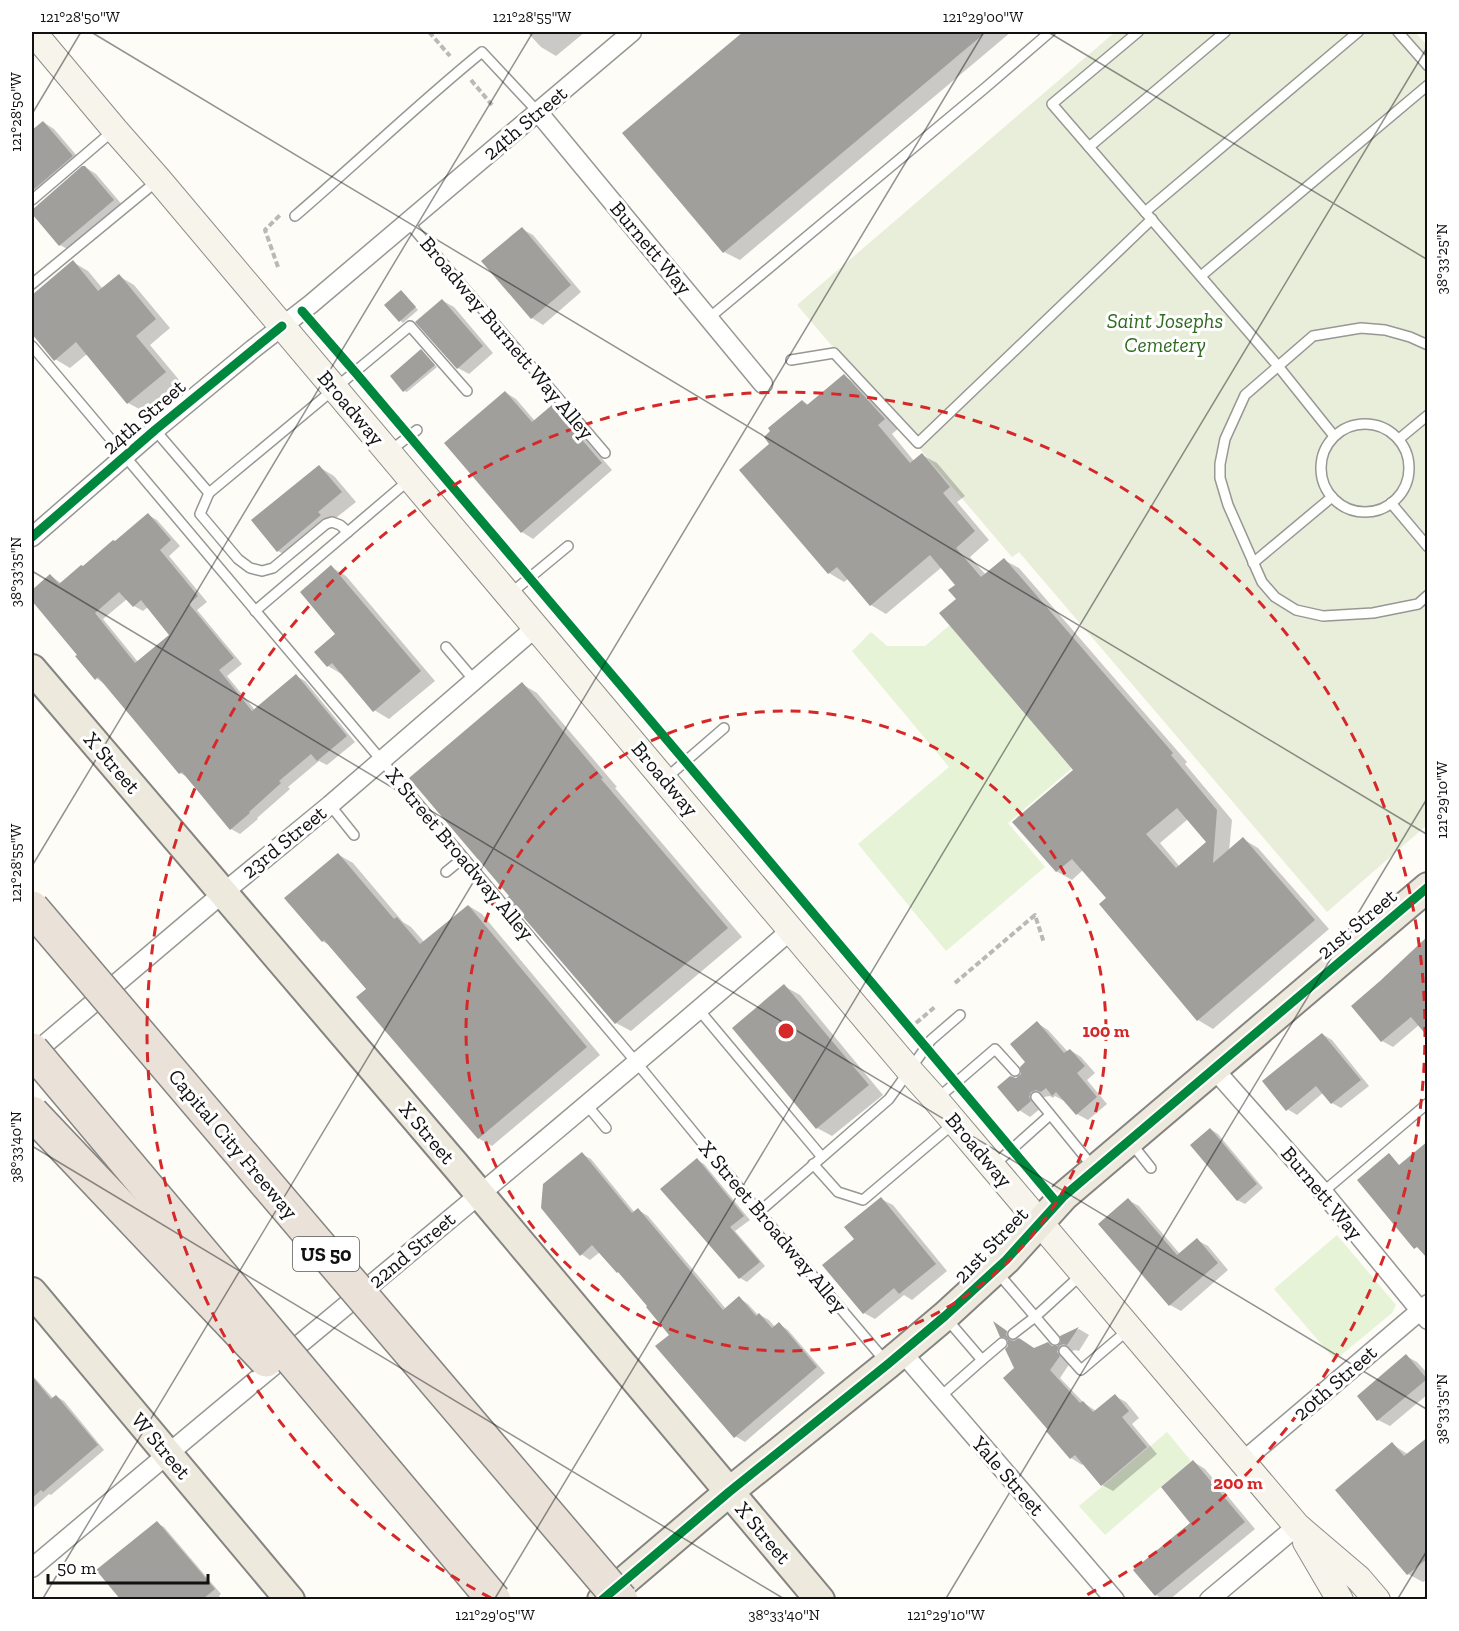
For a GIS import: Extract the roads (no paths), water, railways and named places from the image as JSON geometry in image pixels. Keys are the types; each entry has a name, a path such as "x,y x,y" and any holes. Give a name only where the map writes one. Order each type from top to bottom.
{"highway":[{"name":"Capital City Freeway","path":"32,908 621,1599"},
{"path":"32,1050 494,1599"},
{"path":"32,1113 494,1599"}],"main road":[{"name":"Broadway","path":"33,32 1242,1462 1297,1526 1359,1579 1377,1599"},
{"name":"X Street","path":"32,669 820,1599"},
{"name":"21st Street","path":"602,1599 945,1316 1006,1260 1064,1196 1428,887"},
{"name":"W Street","path":"32,1292 290,1599"},
{"name":"Broadway","path":"1297,1526 1340,1599"}],"street":[{"name":"24th Street","path":"32,537 155,430 311,304 632,32"},
{"name":"Burnett Way","path":"538,112 763,384"},
{"name":"23rd Street","path":"32,1055 330,805 535,628"},
{"name":"22nd Street","path":"32,1568 479,1195 791,930"},
{"name":"Burnett Way","path":"1214,1069 1425,1312"},
{"name":"20th Street","path":"1242,1462 1425,1312"},
{"name":"Yale Street","path":"895,1358 940,1396 1115,1599"},
{"path":"1209,1599 1297,1526"}],"lane":[{"path":"709,318 1050,32"},
{"path":"1138,32 1052,104 1278,366 1334,436"},
{"path":"1089,147 1225,32"},
{"path":"792,360 834,353 918,443 1148,216 1358,32"},
{"path":"1398,32 1428,66"},
{"path":"295,216 430,95 482,52 538,112"},
{"path":"1201,276 1428,85"},
{"path":"32,200 115,130"},
{"path":"32,284 159,180"},
{"name":"Broadway Burnett Way Alley","path":"408,222 605,453"},
{"path":"348,532 332,522 326,524 273,568 262,571 250,568 238,559 200,514 209,493 410,326 467,392"},
{"path":"1428,345 1385,330 1361,328 1313,336 1245,395 1225,438 1220,464 1220,478 1228,504 1262,582 1275,597 1296,610 1323,616 1373,614 1418,604 1428,595"},
{"name":"X Street Broadway Alley","path":"32,346 636,1062 759,1212 895,1358"},
{"path":"1398,439 1428,415"},
{"path":"1367,424 1379,426 1398,439 1407,455 1408,473 1406,485 1391,503 1367,512 1342,506 1332,497 1322,477 1321,466 1327,445 1334,436 1355,425 1367,424"},
{"path":"155,430 209,493"},
{"path":"388,452 417,430"},
{"path":"255,611 410,479"},
{"path":"1253,563 1332,497"},
{"path":"1391,503 1428,547"},
{"path":"508,595 568,546"},
{"path":"446,646 474,680"},
{"path":"665,779 723,728"},
{"path":"330,805 354,835"},
{"path":"447,872 463,858"},
{"path":"699,1010 822,1156"},
{"path":"759,1212 889,1099 931,1040 960,1015"},
{"path":"936,1100 995,1048 1015,1071"},
{"path":"1036,1097 1095,1169"},
{"path":"586,1104 606,1128"},
{"path":"1323,1192 1428,1104"},
{"path":"992,1167 1050,1115"},
{"path":"813,1164 838,1192 863,1200 955,1123"},
{"path":"1129,1141 1152,1168"},
{"path":"995,1271 1055,1340"},
{"path":"1013,1334 1083,1274"},
{"path":"945,1316 982,1360"},
{"path":"1064,1351 1081,1370 1129,1329"},
{"path":"940,1396 1002,1343"}],"railway":[{"path":"1424,1600 1428,1596"}],"park label":[{"name":"Saint Josephs Cemetery","path":"1165,333"}]}
